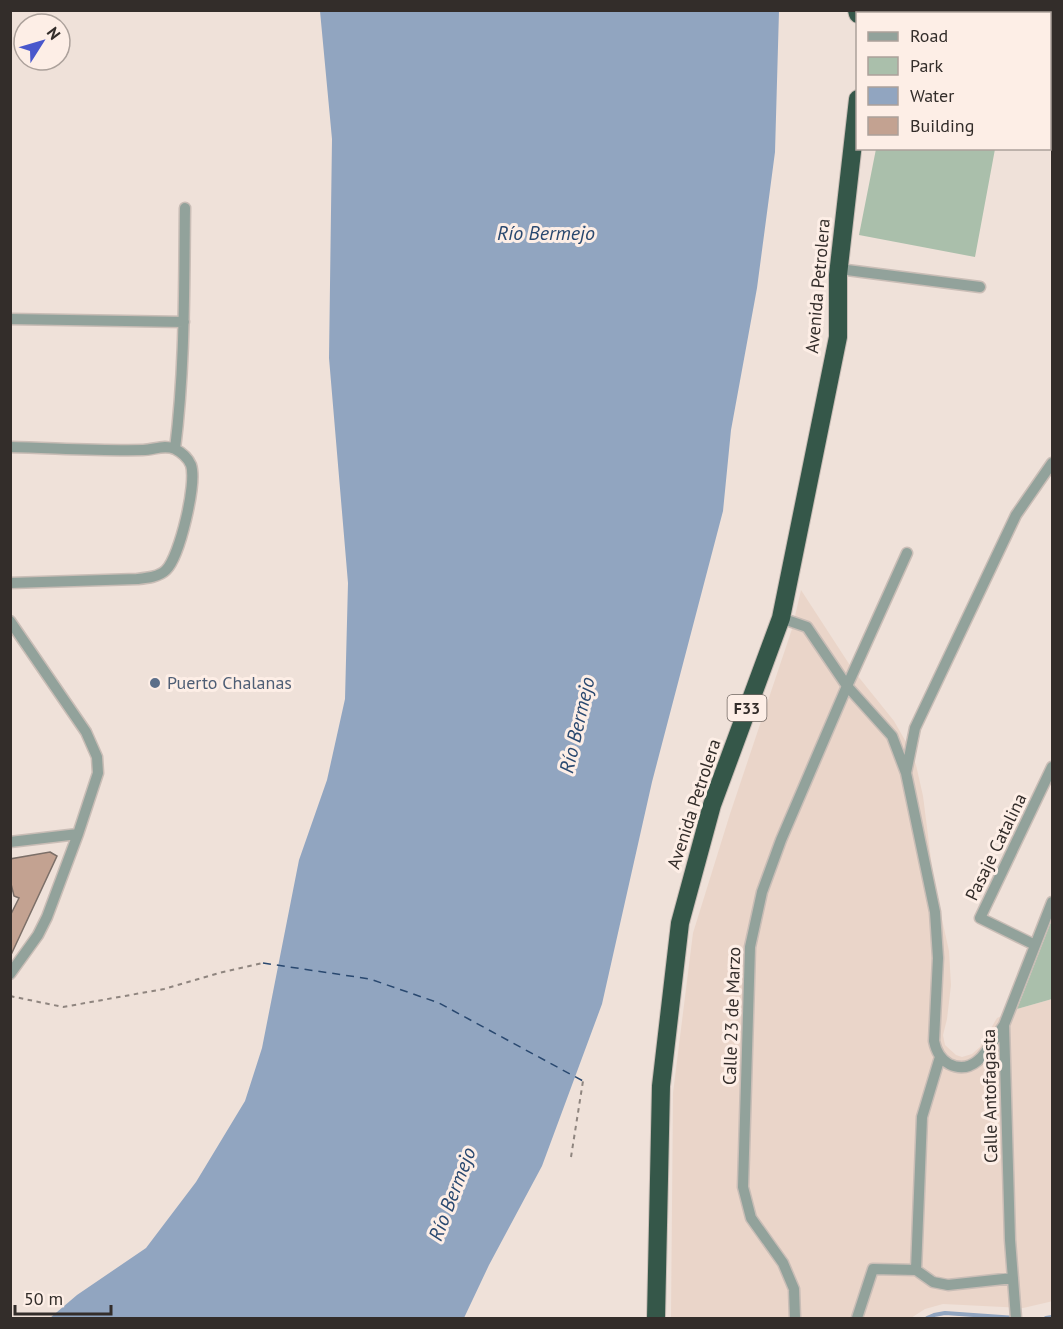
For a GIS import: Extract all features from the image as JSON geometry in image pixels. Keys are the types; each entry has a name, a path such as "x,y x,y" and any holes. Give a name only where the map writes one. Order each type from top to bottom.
{"highway":[{"name":"Avenida Petrolera","path":"656,1318 661,1086 680,923 712,805 780,618 838,337 839,269 856,117"}],"street":[{"path":"175,449 181,404 185,208"},
{"path":"839,269 980,287"},
{"path":"10,319 184,322"},
{"path":"10,447 146,450 169,447 185,456 191,465 192,477 181,539 177,552 165,571 154,577 137,579 10,583"},
{"path":"906,773 915,728 1016,515 1053,463"},
{"name":"Calle 23 de Marzo","path":"795,1318 794,1289 783,1263 751,1218 743,1187 750,947 762,892 781,840 907,553"},
{"path":"780,618 807,627 847,686 892,736 906,773 935,912 938,958 934,1041 940,1057 958,1067 976,1063 1004,1025"},
{"path":"10,621 67,702 93,747 98,773 78,834 38,935 10,974"},
{"name":"Pasaje Catalina","path":"1035,945 980,918 1053,767"},
{"path":"10,842 78,834"},
{"name":"Calle Antofagasta","path":"1016,1318 1004,1025 1053,902"},
{"path":"916,1270 922,1117 940,1057"},
{"path":"857,1318 873,1269 916,1270 933,1282 948,1285 1013,1278"}],"path":[{"path":"10,996 63,1006 164,989 263,963"},
{"path":"571,1157 583,1081"}],"shaded area":[{"path":"801,590 853,670 894,721 916,765 923,796 934,883 949,951 951,985 943,1035 945,1045 956,1055 962,1057 972,1054 980,1047 997,1018 1017,1009 1052,999 1052,1301 1023,1308 943,1304 925,1309 911,1318 671,1318 673,1093 693,933 792,629"}],"green space":[{"path":"876,150 995,150 975,257 859,235"},
{"path":"1052,919 1052,999 1017,1009"}],"water":[{"name":"Río Bermejo","path":"320,11 779,11 775,152 757,288 731,430 723,511 652,782 602,1004 542,1166 489,1265 464,1318 50,1318 77,1295 146,1248 196,1182 245,1101 262,1048 299,860 327,780 345,699 348,583 329,358 332,139"}],"building":[{"path":"50,852 57,856 10,957 10,916 19,898 14,896 10,880 10,859"}],"waterway":[{"path":"927,1318 945,1313 1016,1318"},
{"path":"1046,1318 1052,1317"}],"ferry route":[{"path":"263,963 370,979 439,1003 583,1081"}],"place":[{"name":"Puerto Chalanas","path":"155,683"}]}
